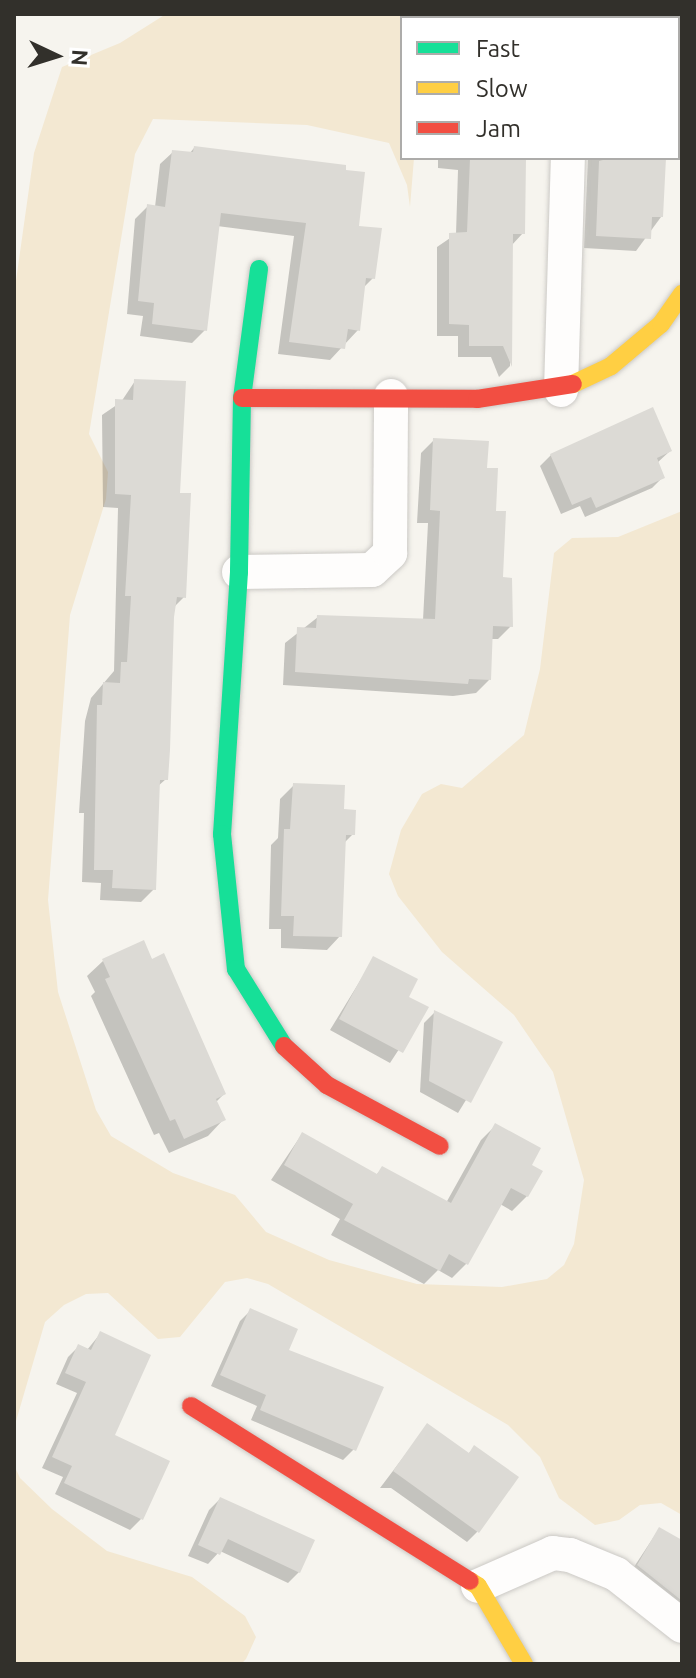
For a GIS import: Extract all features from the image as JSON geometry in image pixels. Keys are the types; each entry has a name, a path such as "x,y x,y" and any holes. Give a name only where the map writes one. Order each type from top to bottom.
{"street":[{"path":"561,390 568,160"},
{"path":"259,269 242,398 239,572 222,834 236,969 275,1038 327,1085 440,1146"},
{"path":"242,398 391,396 477,399 561,390 611,366 661,324 682,294"},
{"path":"239,572 372,570 390,553 391,396"},
{"path":"191,1406 478,1586 524,1664"},
{"path":"478,1586 553,1553 570,1555 616,1574 682,1626"}],"shaded area":[{"path":"166,14 682,14 682,48 680,16 400,16 400,160 414,160 410,207 407,185 389,143 307,125 153,119 135,154 89,434 108,472 106,499 70,615 48,900 58,992 96,1110 111,1136 173,1173 235,1195 266,1232 329,1260 417,1284 502,1287 547,1279 564,1265 574,1244 584,1180 553,1072 514,1015 442,952 398,896 389,874 401,830 422,794 441,784 462,788 524,735 540,669 554,553 572,538 618,537 682,511 682,1515 661,1503 640,1505 619,1520 595,1525 559,1498 540,1457 508,1425 268,1284 247,1278 225,1282 180,1337 158,1339 108,1293 86,1294 64,1305 45,1322 14,1428 14,295 34,153 62,67 120,43"},
{"path":"14,1465 20,1478 52,1509 107,1551 192,1577 245,1616 256,1637 246,1659 241,1664 14,1664"}],"building":[{"path":"194,146 346,165 346,170 365,172 359,226 382,228 375,279 366,278 360,331 348,329 345,349 289,342 306,223 221,213 207,331 152,324 154,303 138,301 147,204 165,207 172,150 193,152"},
{"path":"470,160 526,160 525,234 513,234 512,367 503,346 469,346 469,325 449,324 449,233 467,232"},
{"path":"666,160 663,217 652,217 651,239 596,236 599,161"},
{"path":"134,379 186,381 180,493 191,493 186,598 177,597 174,617 170,750 168,780 160,780 156,890 112,888 113,870 94,870 97,705 102,705 103,682 120,683 121,662 127,662 131,596 125,596 131,495 115,494 115,399 133,400"},
{"path":"653,407 672,451 657,458 665,478 596,508 591,497 572,505 550,454"},
{"path":"433,438 489,441 487,468 498,468 496,511 506,511 503,577 512,578 513,627 493,626 491,680 469,679 468,684 295,672 297,627 316,628 317,615 435,619 440,511 430,510"},
{"path":"293,783 345,785 344,809 356,810 355,835 346,835 342,937 293,936 294,916 281,916 284,829 290,829"},
{"path":"144,940 152,959 164,953 226,1094 216,1099 226,1120 184,1139 175,1119 170,1121 105,979 110,977 102,959"},
{"path":"373,956 418,979 409,997 429,1007 403,1053 339,1019"},
{"path":"434,1010 503,1042 471,1103 429,1081"},
{"path":"495,1123 541,1148 532,1165 543,1171 528,1197 511,1188 468,1265 449,1254 440,1271 344,1220 353,1204 284,1165 302,1132 377,1174 382,1166 451,1203"},
{"path":"250,1308 298,1329 289,1350 384,1387 356,1451 260,1410 266,1395 220,1375"},
{"path":"100,1331 151,1355 115,1435 170,1461 143,1520 64,1483 72,1466 52,1457 86,1382 65,1373 78,1344 91,1350"},
{"path":"427,1423 469,1453 474,1445 519,1477 479,1533 393,1471"},
{"path":"220,1497 315,1540 300,1573 228,1539 220,1555 198,1545"},
{"path":"659,1527 682,1540 682,1601 637,1565"}],"traffic: fast":[{"path":"259,269 242,398 239,572 222,834 236,969 284,1046"}],"traffic: slow":[{"path":"573,384 611,366 661,324 682,294"},
{"path":"470,1581 478,1586 524,1664"}],"traffic: jam":[{"path":"242,398 477,399 573,384"},
{"path":"284,1046 327,1085 440,1146"},
{"path":"191,1406 470,1581"}]}
